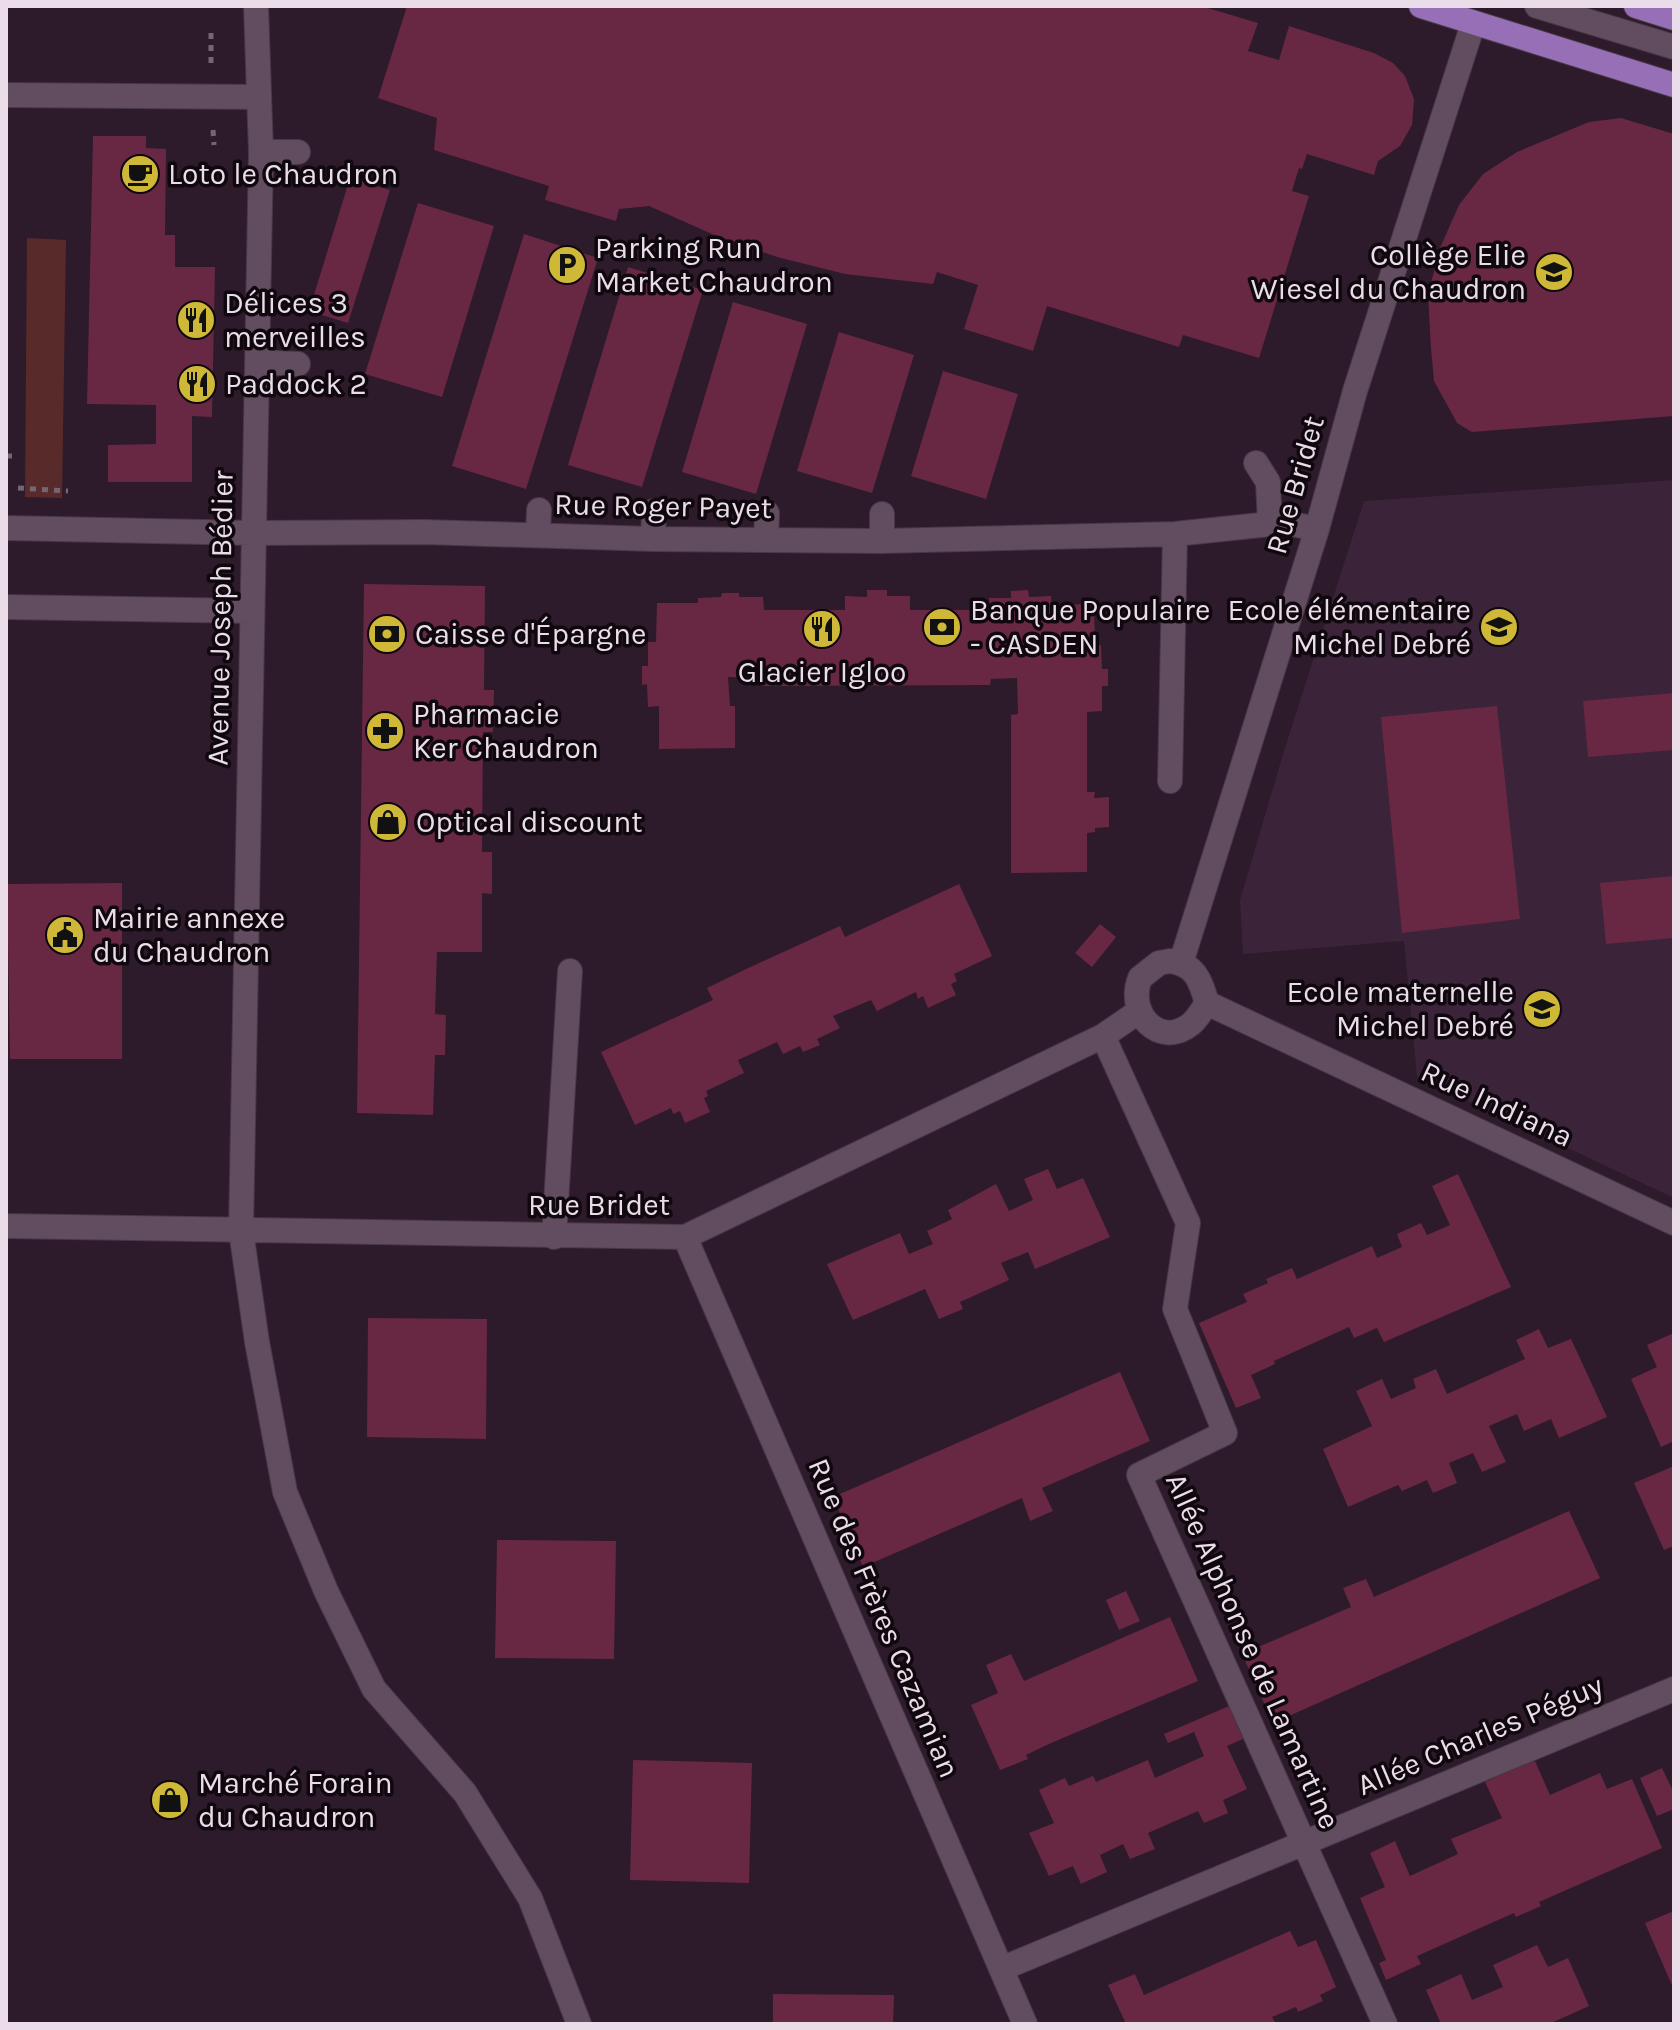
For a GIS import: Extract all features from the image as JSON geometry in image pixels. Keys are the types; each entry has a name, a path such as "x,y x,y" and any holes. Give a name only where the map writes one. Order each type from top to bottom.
{"main road":[{"path":"1421,6 1674,85"},
{"path":"1636,6 1674,18"}],"street":[{"name":"Avenue Joseph Bédier","path":"256,6 261,152 241,1231 257,1342 285,1492 326,1591 374,1689 465,1793 530,1898 579,2024"},
{"path":"1537,6 1674,47"},
{"name":"Rue Bridet","path":"1181,963 1317,529 1355,391 1473,24"},
{"path":"6,95 257,97"},
{"path":"261,152 298,152"},
{"path":"257,362 298,364"},
{"path":"1256,463 1268,482 1270,524"},
{"path":"538,535 539,510"},
{"path":"653,539 654,511"},
{"path":"766,540 767,513"},
{"path":"882,514 882,541"},
{"name":"Rue Roger Payet","path":"6,528 253,533 425,521 538,535 882,541 1002,527 1175,534 1270,524 1317,529"},
{"path":"1170,781 1175,534"},
{"path":"6,607 251,611"},
{"path":"1159,963 1181,963 1198,976 1204,986 1207,1003 1198,1018 1179,1030 1156,1029 1138,1012 1135,1000 1140,978 1159,963"},
{"path":"554,1237 570,971"},
{"name":"Rue Indiana","path":"1207,1003 1674,1223"},
{"name":"Rue Bridet","path":"6,1226 685,1237 1103,1036 1138,1012"},
{"name":"Allée Alphonse de Lamartine","path":"1103,1036 1188,1223 1175,1309 1225,1433 1139,1475 1385,2024"},
{"name":"Rue des Frères Cazamian","path":"685,1237 1025,2024"},
{"name":"Allée Charles Péguy","path":"1001,1969 1674,1689"}],"path":[{"path":"6,456 18,456"},
{"path":"18,488 68,491"}],"shaded area":[{"path":"27,238 66,240 62,498 25,497"},
{"name":"Ecole élémentaire Michel Debré","path":"1674,480 1674,1198 1417,1077 1404,941 1243,954 1240,900 1364,501"}],"building":[{"path":"407,6 1201,6 1258,23 1248,51 1279,60 1289,26 1374,53 1393,63 1405,76 1414,99 1412,125 1400,146 1378,161 1374,175 1307,154 1292,191 1309,196 1259,358 1183,335 1179,347 1047,306 1033,351 964,329 978,285 937,272 933,284 845,274 777,257 712,234 649,206 619,209 616,221 545,200 549,186 434,150 437,118 378,98"},
{"name":"Collège Elie Wiesel du Chaudron","path":"1621,118 1674,134 1674,416 1472,432 1457,423 1434,381 1431,348 1428,295 1440,248 1459,205 1483,174 1517,152 1589,122"},
{"path":"93,136 146,136 146,148 166,149 165,235 175,235 175,267 215,267 212,417 192,416 192,482 108,482 108,445 156,444 156,405 87,404"},
{"path":"350,178 390,190 348,323 309,311"},
{"path":"418,203 494,226 442,397 365,374"},
{"path":"524,234 598,258 526,489 452,466"},
{"path":"628,267 703,290 642,487 568,465"},
{"path":"733,302 807,324 756,494 682,472"},
{"path":"839,332 914,355 872,493 797,471"},
{"path":"943,371 1018,394 986,499 911,476"},
{"path":"364,584 485,586 484,690 494,690 493,732 483,732 482,852 492,852 492,894 482,893 482,952 437,952 435,1014 446,1015 445,1055 435,1055 433,1115 357,1113"},
{"path":"867,590 887,590 887,596 910,596 910,610 990,610 989,598 1011,598 1011,591 1028,590 1029,597 1051,596 1052,605 1094,604 1095,645 1101,645 1102,669 1108,669 1108,686 1102,686 1102,711 1087,712 1087,792 1095,792 1094,798 1109,797 1109,827 1095,828 1095,832 1087,833 1087,872 1011,873 1011,715 1018,714 1017,678 991,679 990,685 761,686 760,678 728,677 730,706 735,706 735,748 659,749 659,706 648,707 647,684 642,685 642,666 648,666 648,642 656,642 657,603 698,603 698,598 739,593 739,597 763,597 764,610 845,610 845,596 867,597"},
{"path":"1674,693 1674,750 1588,757 1583,701"},
{"path":"1497,706 1520,919 1402,933 1381,717"},
{"path":"1674,876 1674,938 1606,944 1600,883"},
{"name":"Mairie annexe du Chaudron","path":"122,883 122,1059 10,1059 7,884"},
{"path":"959,884 992,956 954,974 957,981 951,984 956,995 928,1008 923,996 918,999 916,992 877,1011 871,1000 833,1016 840,1028 817,1039 820,1045 803,1052 800,1046 783,1054 777,1042 738,1060 744,1073 706,1091 708,1096 704,1098 710,1112 685,1123 680,1111 673,1114 671,1108 635,1125 601,1052 713,1000 707,988 746,969 840,926 845,937"},
{"path":"1100,924 1116,937 1092,967 1075,953"},
{"path":"1048,1169 1057,1189 1083,1178 1110,1237 1035,1269 1028,1252 1001,1263 1009,1280 960,1302 963,1309 939,1319 925,1289 853,1320 827,1264 900,1233 909,1254 933,1244 927,1231 952,1219 948,1210 996,1184 1009,1211 1033,1200 1024,1179"},
{"path":"1458,1174 1511,1287 1384,1342 1377,1328 1354,1338 1349,1327 1274,1361 1275,1364 1251,1375 1261,1398 1236,1408 1199,1323 1247,1302 1243,1294 1268,1283 1266,1279 1292,1268 1297,1279 1372,1246 1377,1258 1402,1247 1397,1234 1421,1223 1427,1235 1450,1225 1432,1186"},
{"path":"368,1318 487,1319 486,1439 367,1437"},
{"path":"1539,1329 1548,1348 1571,1339 1607,1417 1559,1438 1551,1419 1524,1431 1517,1414 1489,1426 1506,1462 1482,1472 1473,1453 1449,1463 1457,1483 1433,1493 1427,1480 1402,1491 1398,1485 1348,1507 1323,1449 1372,1426 1356,1391 1382,1379 1391,1399 1416,1388 1413,1379 1436,1369 1447,1394 1525,1359 1516,1340"},
{"path":"1674,1333 1674,1441 1661,1447 1631,1379 1657,1367 1647,1345"},
{"path":"1120,1372 1150,1441 1042,1488 1053,1511 1030,1521 1022,1498 863,1567 833,1497"},
{"path":"1674,1466 1674,1546 1664,1550 1634,1483"},
{"path":"1569,1511 1600,1578 1273,1723 1242,1654 1351,1607 1343,1588 1366,1579 1374,1597"},
{"path":"497,1540 616,1541 614,1659 495,1658"},
{"path":"1126,1591 1140,1621 1119,1630 1106,1600"},
{"path":"1170,1617 1198,1681 1051,1743 1026,1755 1028,1759 1000,1770 971,1705 998,1693 986,1665 1011,1654 1024,1681"},
{"path":"1229,1706 1243,1739 1227,1746 1247,1789 1223,1800 1228,1813 1204,1823 1198,1811 1148,1833 1155,1849 1130,1859 1123,1844 1100,1855 1107,1872 1081,1884 1073,1866 1049,1876 1029,1833 1054,1823 1039,1790 1065,1778 1069,1786 1093,1776 1096,1782 1148,1760 1155,1778 1204,1756 1194,1732 1168,1743 1164,1734"},
{"path":"1534,1759 1550,1795 1600,1773 1607,1789 1632,1779 1662,1848 1539,1902 1541,1906 1516,1917 1514,1913 1417,1956 1421,1964 1386,1980 1379,1963 1386,1960 1360,1898 1385,1887 1370,1853 1395,1841 1410,1876 1458,1854 1451,1839 1502,1818 1485,1782"},
{"path":"633,1760 752,1763 749,1883 630,1880"},
{"path":"1662,1768 1674,1793 1674,1809 1657,1816 1640,1778"},
{"path":"1674,1911 1674,1990 1645,1923"},
{"path":"1290,1931 1298,1947 1316,1940 1336,1987 1320,1995 1323,2001 1298,2012 1296,2007 1272,2017 1276,2024 1126,2024 1108,1985 1135,1974 1144,1995"},
{"path":"1537,1945 1548,1967 1568,1958 1589,2006 1549,2024 1441,2024 1426,1990 1461,1974 1472,2000 1503,1987 1493,1965"},
{"path":"773,1994 894,1995 893,2024 773,2024"}],"place":[{"name":"Loto le Chaudron","path":"140,174"},
{"name":"Parking Run Market Chaudron","path":"567,265"},
{"name":"Collège Elie Wiesel du Chaudron","path":"1554,272"},
{"name":"Délices 3 merveilles","path":"196,320"},
{"name":"Paddock 2","path":"197,384"},
{"name":"Banque Populaire - CASDEN","path":"942,627"},
{"name":"Ecole élémentaire Michel Debré","path":"1499,627"},
{"name":"Glacier Igloo","path":"822,629"},
{"name":"Caisse d'Épargne","path":"387,634"},
{"name":"Pharmacie Ker Chaudron","path":"385,731"},
{"name":"Optical discount","path":"388,822"},
{"name":"Mairie annexe du Chaudron","path":"65,935"},
{"name":"Ecole maternelle Michel Debré","path":"1542,1009"},
{"name":"Marché Forain du Chaudron","path":"170,1800"}]}
